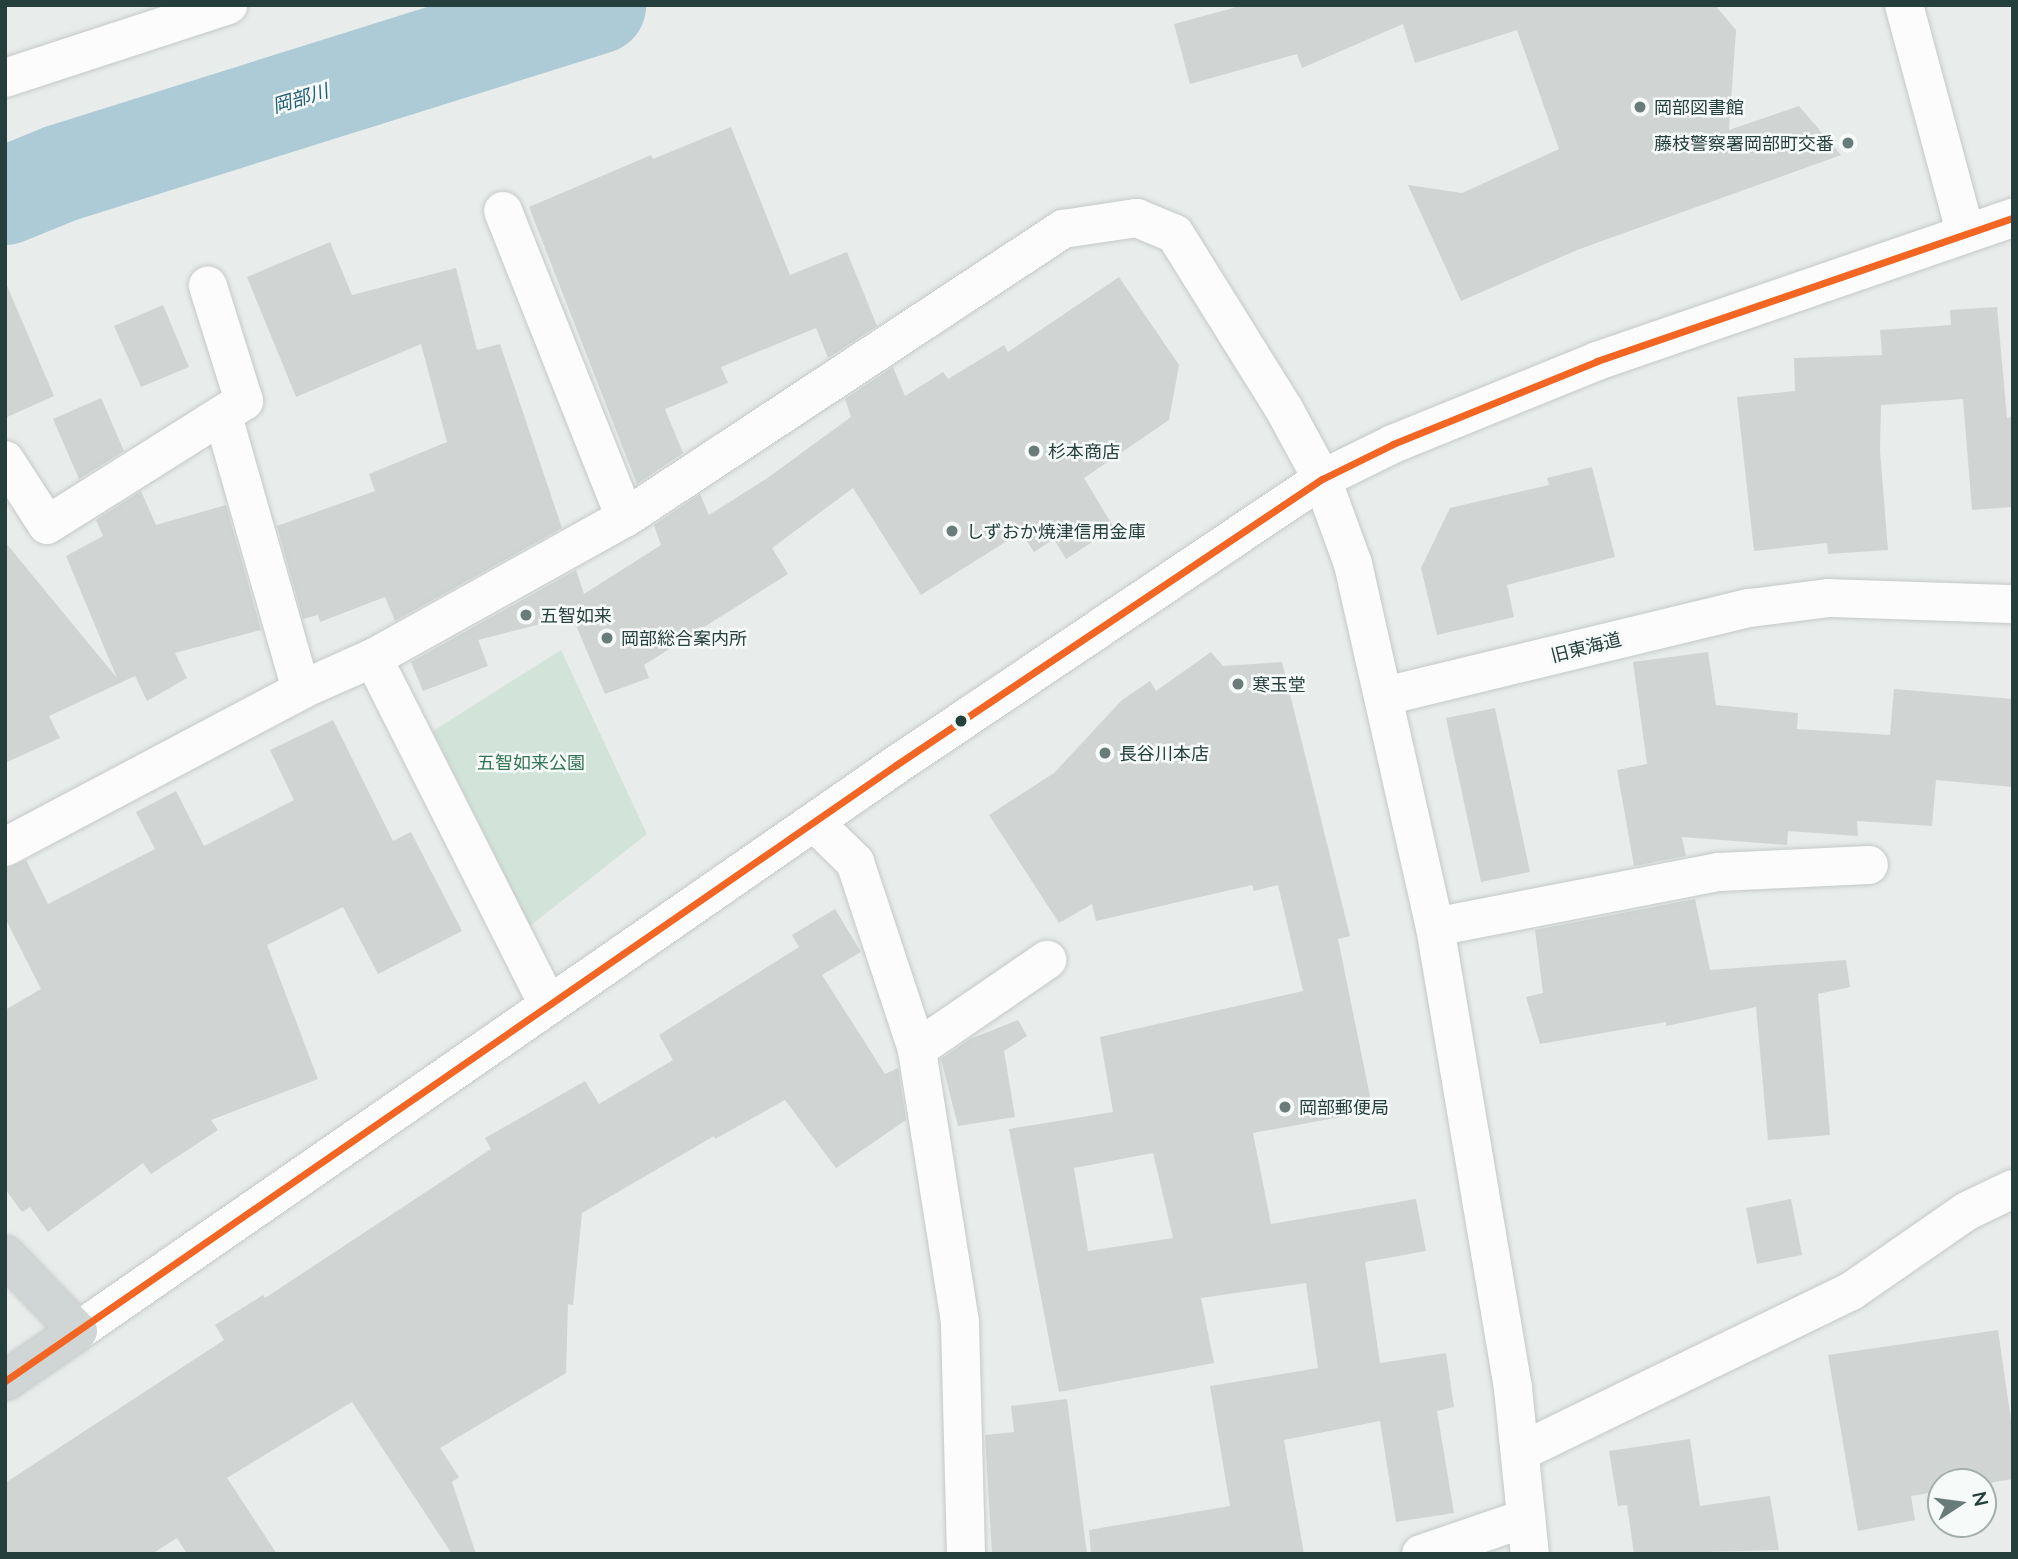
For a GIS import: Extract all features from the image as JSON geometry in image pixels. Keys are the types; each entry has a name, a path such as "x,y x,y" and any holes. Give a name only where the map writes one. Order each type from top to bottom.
{"main road":[{"path":"5,1255 78,1331 5,1381"}],"street":[{"path":"5,78 228,5"},
{"path":"1904,5 1965,231"},
{"path":"503,211 625,518"},
{"path":"5,847 301,690 373,658 625,518 1063,229 1137,218 1175,234 1284,409 1322,479 1353,564 1435,926 1522,1451 1528,1536 1421,1554"},
{"path":"78,1331 1241,529 1322,479 1393,444 1597,361 1965,231 2013,218"},
{"path":"6,464 47,525 244,401 208,286"},
{"path":"223,416 301,690"},
{"name":"旧東海道","path":"1385,696 1750,608 1829,598 2013,604"},
{"path":"373,658 548,1005"},
{"path":"815,823 855,862 916,1049 960,1322 966,1554"},
{"path":"1435,926 1719,873 1869,865"},
{"path":"916,1049 1047,960"},
{"path":"1522,1451 1850,1292 1967,1211 2013,1189"}],"green space":[{"name":"五智如来公園","path":"561,650 647,834 530,926 433,731"}],"building":[{"path":"1244,5 1715,5 1736,30 1729,130 1799,106 1841,155 1577,250 1461,301 1408,185 1462,193 1559,149 1517,30 1415,63 1403,24 1302,68 1297,54 1190,84 1174,24"},
{"path":"731,127 790,275 847,252 877,326 828,358 816,328 721,367 728,383 665,409 683,453 637,484 529,207 651,155 653,159"},
{"path":"330,242 352,295 456,268 477,350 500,344 562,528 395,621 385,597 320,622 318,615 303,619 277,526 375,491 369,474 447,442 421,344 296,397 247,277"},
{"path":"1119,277 1179,365 1169,420 1084,478 1114,528 1066,559 1054,539 1034,552 1021,532 921,595 853,488 772,548 788,574 644,665 649,678 605,694 572,616 478,640 488,666 423,691 411,662 576,570 584,594 661,545 654,525 700,494 709,515 766,479 851,417 845,399 893,367 905,396 943,372 948,379 1004,345 1008,352"},
{"path":"5,281 54,396 5,418"},
{"path":"163,305 189,367 141,387 114,326"},
{"path":"1997,307 2007,418 2013,417 2013,507 1972,510 1963,399 1881,405 1880,451 1888,550 1828,554 1827,543 1754,551 1737,397 1795,391 1794,358 1882,355 1880,330 1951,325 1950,310"},
{"path":"101,398 124,451 79,479 53,419"},
{"path":"1592,467 1615,557 1507,585 1514,617 1437,635 1421,568 1450,508 1549,485 1547,478"},
{"path":"141,491 156,525 226,505 261,630 175,653 187,678 147,701 135,676 49,716 60,738 5,763 5,542 117,678 66,556 103,536 96,520"},
{"path":"1211,652 1223,666 1282,662 1350,936 1338,939 1373,1111 1253,1133 1271,1224 1416,1199 1426,1251 1365,1262 1380,1363 1446,1353 1454,1407 1437,1411 1454,1513 1396,1522 1380,1421 1284,1440 1304,1554 1091,1554 1089,1530 1230,1506 1210,1386 1318,1368 1306,1283 1201,1298 1214,1363 1059,1392 1009,1129 1113,1112 1100,1037 1303,991 1278,885 1254,891 1252,885 1096,921 1092,904 1059,923 989,815 1054,773 1122,700 1150,681 1156,691","holes":["1153,1153 1173,1238 1088,1251 1074,1168"]},
{"path":"1708,652 1716,705 1798,713 1797,729 1890,735 1894,689 2013,699 2013,787 1936,780 1932,826 1857,821 1858,836 1788,831 1787,845 1682,837 1686,856 1634,866 1617,770 1647,764 1633,662"},
{"path":"1495,708 1530,872 1481,882 1446,718"},
{"path":"333,720 393,841 411,832 462,931 378,974 343,907 267,945 318,1079 211,1120 218,1130 151,1174 143,1163 48,1232 30,1207 22,1212 5,1189 5,1010 41,989 5,918 5,869 26,860 48,904 155,849 136,812 176,791 204,846 294,800 270,750"},
{"path":"1695,899 1710,970 1846,960 1850,987 1818,994 1830,1135 1768,1140 1756,1007 1666,1026 1666,1022 1540,1044 1526,997 1543,993 1535,930"},
{"path":"835,909 861,952 822,975 885,1074 898,1068 906,1120 836,1168 785,1100 715,1139 714,1136 582,1213 573,1305 568,1304 566,1373 440,1448 459,1477 452,1482 476,1554 452,1554 352,1402 227,1478 277,1554 187,1554 177,1538 152,1554 5,1554 5,1483 224,1340 215,1325 263,1295 265,1298 491,1149 485,1138 585,1081 599,1104 673,1060 659,1035 799,947 792,935"},
{"path":"1018,1020 1027,1036 1004,1051 1015,1117 958,1126 941,1059 970,1039"},
{"path":"1791,1199 1802,1255 1757,1264 1746,1208"},
{"path":"1998,1330 2013,1434 2013,1479 1997,1482 1997,1468 1927,1468 1927,1493 1911,1496 1915,1520 1858,1531 1828,1355"},
{"path":"1067,1399 1087,1554 992,1554 985,1435 1014,1432 1011,1406"},
{"path":"1690,1439 1700,1506 1770,1496 1779,1550 1634,1554 1627,1505 1618,1506 1609,1451"}],"waterway":[{"name":"岡部川","path":"5,196 62,173 597,5"}],"transit line":[{"path":"5,1381 896,765 1322,479 1393,444 1597,361 2013,218"}],"place":[{"name":"岡部図書館","path":"1640,107"},
{"name":"藤枝警察署岡部町交番","path":"1848,143"},
{"name":"杉本商店","path":"1034,451"},
{"name":"しずおか焼津信用金庫","path":"952,531"},
{"name":"五智如来","path":"526,615"},
{"name":"岡部総合案内所","path":"607,638"},
{"name":"寒玉堂","path":"1238,684"},
{"name":"長谷川本店","path":"1105,753"},
{"name":"岡部郵便局","path":"1285,1107"}]}
